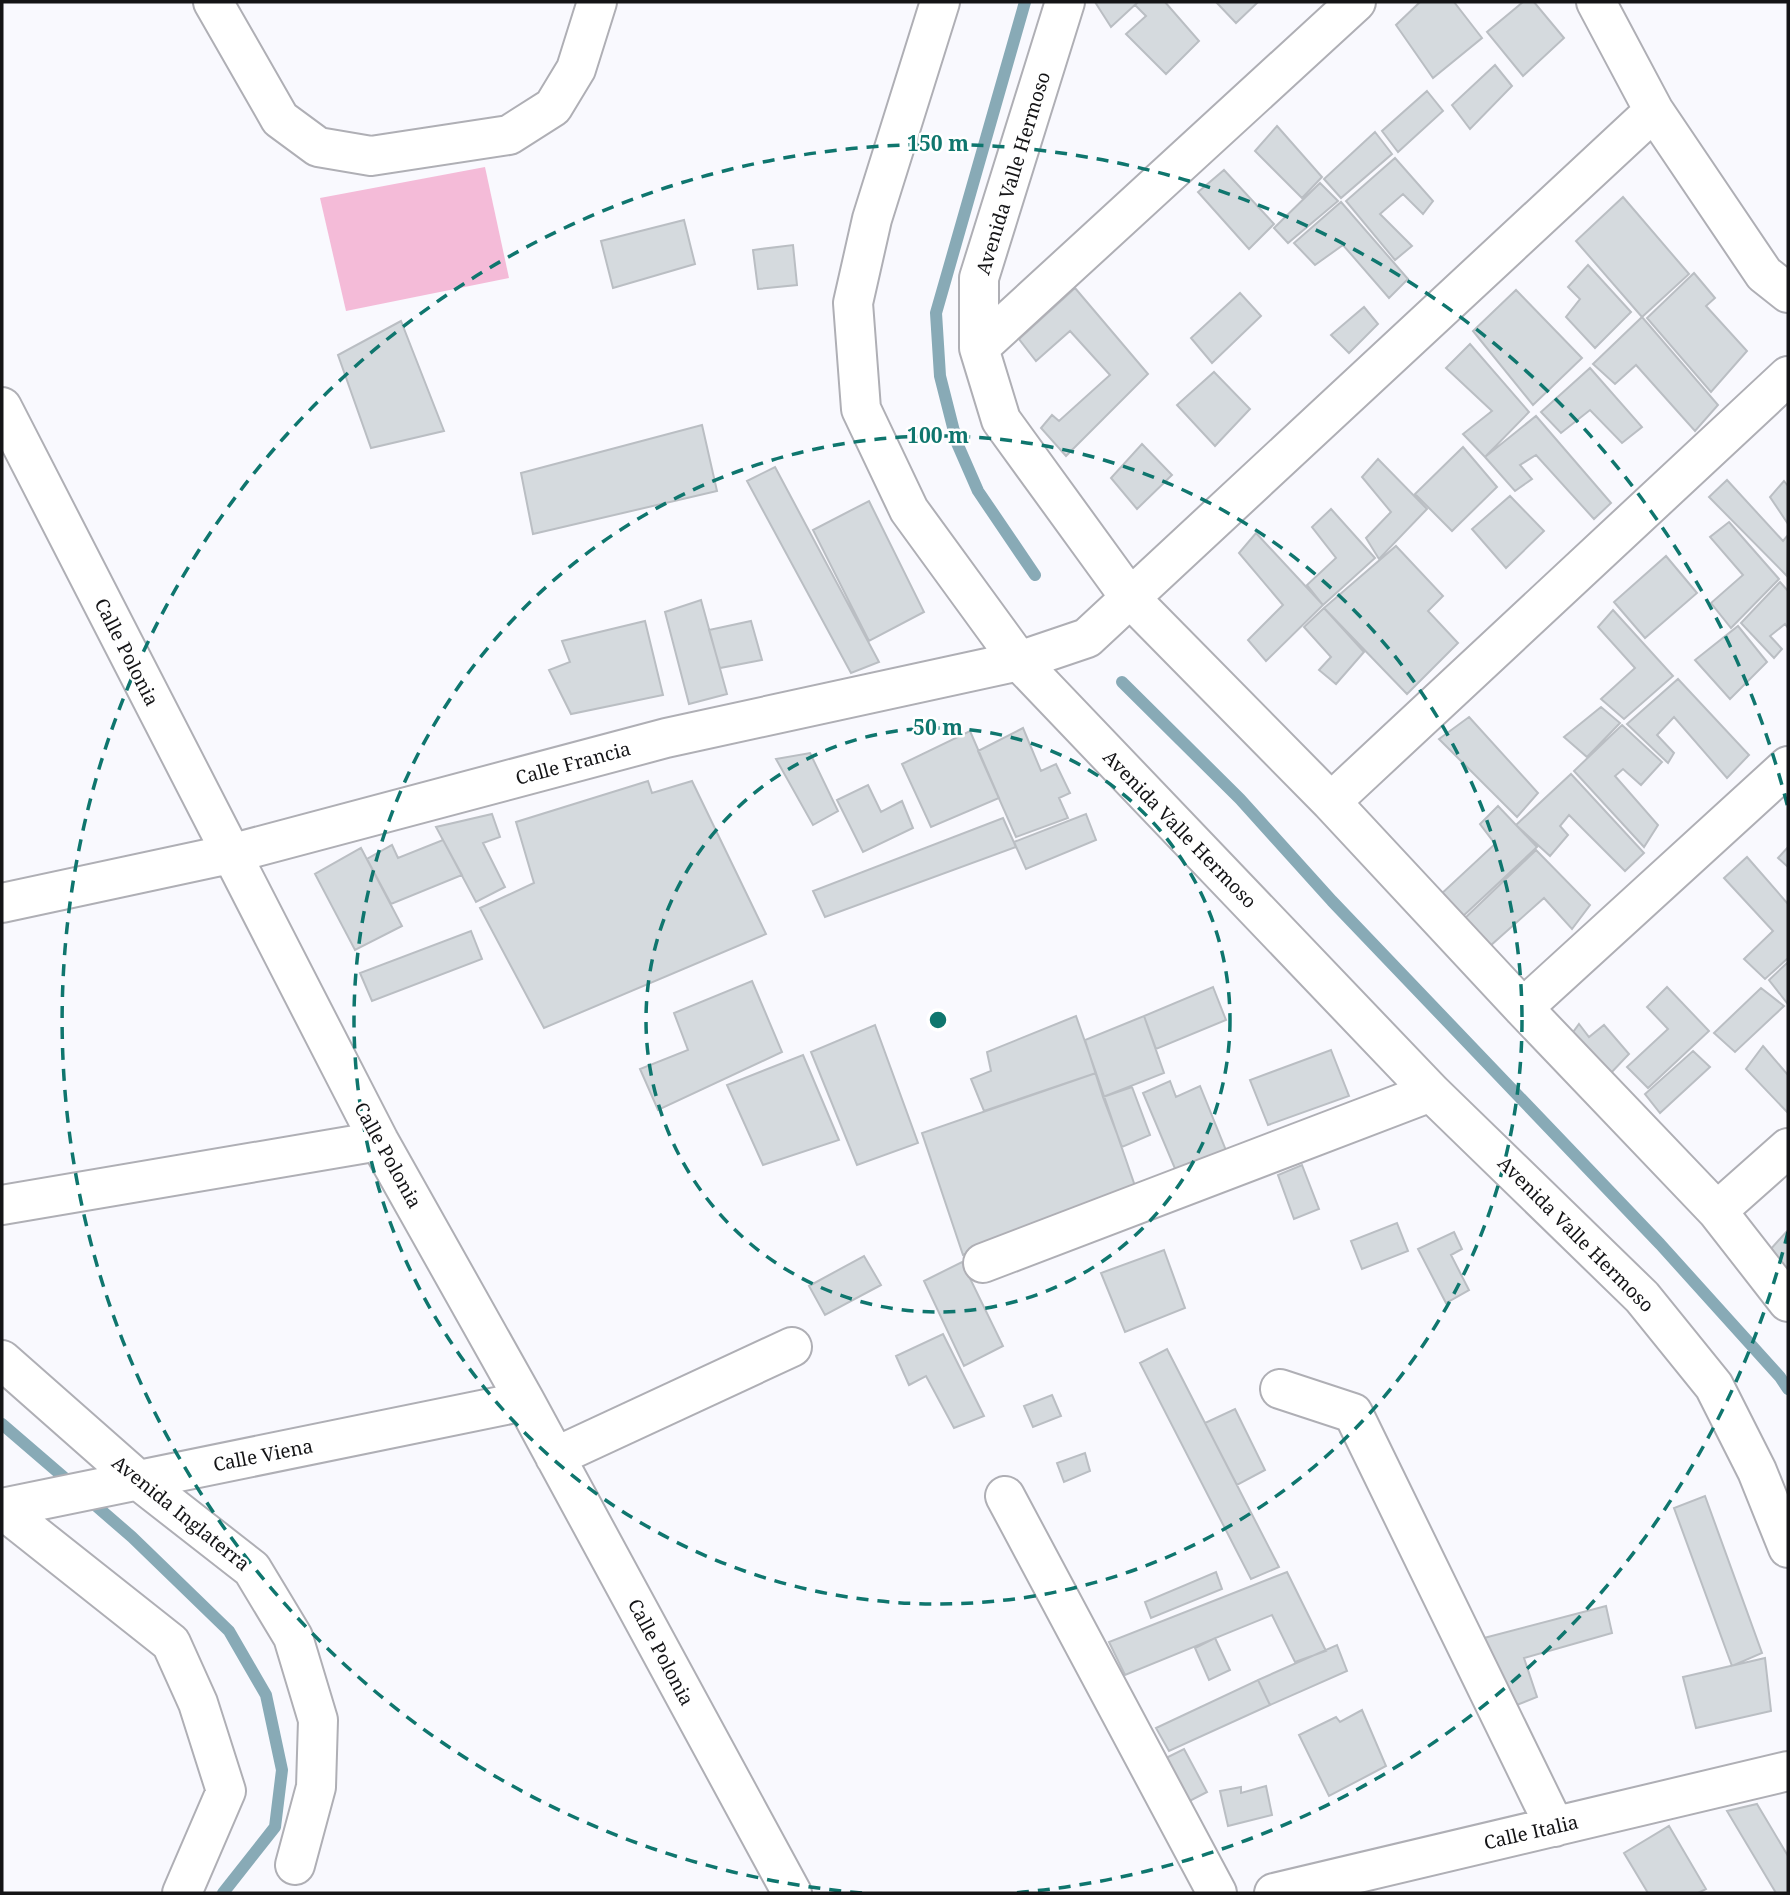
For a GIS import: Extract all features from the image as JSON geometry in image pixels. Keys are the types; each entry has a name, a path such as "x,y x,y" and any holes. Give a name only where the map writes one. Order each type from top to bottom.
{"street":[{"path":"213,2 280,119 317,147 371,156 509,135 553,107 576,69 597,2"},
{"name":"Avenida Valle Hermoso","path":"940,2 872,219 853,303 862,409 909,510 1019,661 1430,1092 1642,1297 1714,1386 1757,1471 1788,1548"},
{"name":"Avenida Valle Hermoso","path":"1065,2 979,278 978,348 1001,420 1131,599 1331,802 1522,1008 1717,1211 1788,1302"},
{"path":"978,348 1356,2"},
{"path":"1596,2 1654,111 1764,274 1788,293"},
{"name":"Calle Francia","path":"2,903 230,854 666,738 1019,661 1087,638 1654,111"},
{"path":"1331,802 1788,376"},
{"name":"Calle Polonia","path":"2,407 380,1141 525,1401 792,1893"},
{"path":"1522,1008 1788,766"},
{"path":"983,1263 1430,1092"},
{"path":"2,1205 380,1141"},
{"path":"1717,1211 1788,1148"},
{"path":"555,1457 792,1347"},
{"name":"Avenida Inglaterra","path":"2,1360 126,1483 252,1569 293,1637 318,1720 316,1787 295,1865"},
{"path":"1280,1390 1353,1413 1555,1827"},
{"name":"Calle Viena","path":"2,1508 525,1401"},
{"path":"1005,1496 1217,1893"},
{"path":"2,1508 171,1643 198,1703 226,1791 182,1893"},
{"name":"Calle Italia","path":"1274,1893 1343,1885 1555,1827 1788,1771"}],"shaded area":[{"path":"485,167 509,278 346,311 320,198"}],"building":[{"path":"1095,2 1138,2 1111,27"},
{"path":"1138,2 1165,2 1199,41 1166,74 1126,34 1146,16 1135,5"},
{"path":"1216,2 1256,2 1257,3 1236,23"},
{"path":"1420,2 1454,2 1482,38 1433,78 1396,25"},
{"path":"1523,2 1534,2 1564,38 1523,76 1487,32"},
{"path":"1495,65 1512,86 1470,129 1452,105"},
{"path":"1427,91 1443,111 1398,152 1382,131"},
{"path":"1277,126 1322,177 1302,198 1255,151"},
{"path":"1375,132 1392,154 1341,198 1324,179"},
{"path":"1395,158 1433,201 1423,214 1403,194 1380,214 1412,246 1395,260 1346,201"},
{"path":"1224,170 1274,224 1249,249 1198,192"},
{"path":"1320,183 1338,201 1288,243 1274,228"},
{"path":"1623,197 1689,274 1642,317 1576,241"},
{"path":"1341,202 1408,279 1389,298 1343,245 1315,265 1294,243"},
{"path":"684,220 695,264 613,288 601,241"},
{"path":"793,245 797,285 758,289 753,250"},
{"path":"1588,265 1631,312 1595,348 1566,317 1580,299 1568,287"},
{"path":"1694,273 1715,298 1706,306 1747,351 1711,392 1647,318"},
{"path":"1075,288 1148,374 1066,456 1041,428 1052,415 1059,421 1110,375 1070,331 1036,361 1019,339"},
{"path":"1516,290 1582,358 1533,405 1473,331"},
{"path":"1240,293 1261,316 1212,363 1191,338"},
{"path":"1364,307 1378,324 1349,353 1331,335"},
{"path":"1642,317 1718,405 1695,431 1636,365 1615,384 1593,364"},
{"path":"401,321 444,431 371,448 338,355"},
{"path":"1470,344 1529,412 1485,457 1463,434 1492,411 1446,368"},
{"path":"1590,368 1642,427 1622,443 1590,410 1561,433 1541,412"},
{"path":"1214,372 1250,409 1215,446 1177,405"},
{"path":"1536,416 1611,503 1594,519 1536,455 1520,465 1532,479 1515,491 1485,457"},
{"path":"702,425 717,491 533,534 521,473"},
{"path":"1142,444 1172,475 1137,509 1111,478"},
{"path":"1463,447 1497,487 1452,531 1415,494"},
{"path":"1378,459 1427,509 1379,559 1366,538 1391,512 1362,477"},
{"path":"775,467 879,662 851,673 747,481"},
{"path":"1727,480 1783,541 1788,535 1787,576 1709,497"},
{"path":"1784,481 1788,486 1788,524 1770,497"},
{"path":"1510,496 1544,531 1506,568 1472,529"},
{"path":"869,501 924,612 869,641 813,530"},
{"path":"1331,509 1375,558 1323,605 1307,585 1336,558 1312,527"},
{"path":"1729,522 1779,579 1731,628 1711,603 1743,575 1710,537"},
{"path":"1256,533 1323,605 1266,661 1248,640 1283,605 1239,553"},
{"path":"1396,546 1443,596 1428,611 1458,643 1407,694 1324,608"},
{"path":"1666,556 1697,593 1645,638 1614,602"},
{"path":"1780,582 1788,591 1788,628 1785,624 1770,636 1782,649 1774,658 1741,623"},
{"path":"701,600 727,694 689,704 665,612"},
{"path":"1324,608 1364,652 1336,684 1319,670 1331,657 1304,627"},
{"path":"1613,610 1673,676 1624,719 1601,699 1635,668 1598,627"},
{"path":"645,621 663,695 571,714 549,670 570,662 562,641"},
{"path":"751,621 762,660 720,668 709,630"},
{"path":"1738,626 1767,662 1730,699 1695,660"},
{"path":"1678,679 1749,755 1727,778 1674,717 1657,735 1674,753 1668,763 1627,724"},
{"path":"1601,707 1620,723 1587,757 1564,737"},
{"path":"1469,717 1538,793 1517,817 1439,739"},
{"path":"1622,725 1662,762 1641,785 1623,769 1615,776 1658,825 1644,847 1574,771"},
{"path":"1023,728 1041,771 1056,764 1070,793 1059,798 1068,818 1016,837 978,751"},
{"path":"970,731 999,798 931,827 902,764"},
{"path":"810,753 838,811 813,825 776,759"},
{"path":"1571,774 1644,853 1625,871 1569,815 1560,826 1568,835 1550,856 1516,825"},
{"path":"648,781 652,793 692,781 766,934 544,1028 480,908 534,883 516,822"},
{"path":"868,785 881,812 902,801 913,828 863,852 837,800"},
{"path":"1498,806 1537,847 1461,918 1439,896 1495,844 1480,824"},
{"path":"492,814 500,837 483,843 505,887 476,902 436,827"},
{"path":"1086,814 1096,840 1026,869 1014,842"},
{"path":"1003,818 1016,847 825,917 813,891"},
{"path":"443,840 462,875 391,904 367,859 392,845 398,858"},
{"path":"1788,847 1788,867 1778,858"},
{"path":"361,848 402,926 355,950 315,874"},
{"path":"1536,850 1590,905 1572,929 1544,898 1490,946 1464,919"},
{"path":"1747,857 1788,904 1788,958 1765,979 1744,959 1773,931 1724,878"},
{"path":"471,931 482,959 372,1001 360,973"},
{"path":"1788,962 1788,1002 1787,1003 1769,980"},
{"path":"752,981 782,1052 658,1110 640,1069 688,1050 674,1013"},
{"path":"1213,987 1226,1020 1156,1049 1144,1016"},
{"path":"1667,987 1709,1031 1648,1088 1627,1067 1668,1029 1647,1007"},
{"path":"1761,988 1784,1006 1735,1052 1714,1033"},
{"path":"1076,1016 1096,1073 984,1111 971,1079 991,1071 987,1052"},
{"path":"1144,1016 1164,1073 1103,1097 1085,1040"},
{"path":"1579,1024 1589,1037 1604,1025 1629,1054 1609,1075 1571,1035"},
{"path":"875,1025 918,1143 857,1165 811,1052"},
{"path":"1763,1046 1788,1075 1788,1113 1746,1069"},
{"path":"1331,1050 1349,1096 1268,1125 1250,1080"},
{"path":"1693,1051 1710,1067 1660,1113 1645,1094"},
{"path":"803,1055 839,1140 763,1165 727,1085"},
{"path":"1096,1073 1136,1189 963,1255 922,1133"},
{"path":"1170,1081 1176,1097 1200,1086 1227,1153 1176,1171 1143,1093"},
{"path":"1132,1087 1150,1135 1122,1147 1103,1097"},
{"path":"1302,1165 1319,1209 1294,1219 1278,1175"},
{"path":"1397,1223 1408,1251 1362,1269 1351,1241"},
{"path":"1788,1230 1788,1272 1769,1251"},
{"path":"1454,1232 1462,1249 1451,1255 1469,1290 1446,1303 1418,1249"},
{"path":"1164,1250 1185,1308 1125,1332 1101,1273"},
{"path":"864,1256 881,1285 825,1315 809,1286"},
{"path":"962,1262 1003,1346 964,1366 924,1281"},
{"path":"943,1334 984,1416 954,1428 926,1376 909,1385 896,1356"},
{"path":"1167,1349 1279,1567 1251,1579 1140,1363"},
{"path":"1052,1395 1061,1416 1033,1427 1024,1406"},
{"path":"1235,1409 1265,1470 1237,1485 1205,1423"},
{"path":"1085,1453 1090,1471 1064,1482 1057,1463"},
{"path":"1705,1496 1762,1653 1732,1666 1674,1508"},
{"path":"1216,1572 1222,1589 1151,1618 1145,1602"},
{"path":"1287,1572 1326,1651 1295,1662 1272,1615 1125,1675 1109,1642"},
{"path":"1606,1606 1612,1633 1524,1658 1537,1697 1504,1710 1484,1638"},
{"path":"1215,1638 1230,1670 1209,1680 1195,1648"},
{"path":"1337,1645 1347,1671 1270,1705 1258,1680"},
{"path":"1765,1658 1771,1711 1696,1728 1683,1677"},
{"path":"1258,1680 1270,1705 1169,1751 1156,1728"},
{"path":"1362,1710 1386,1766 1329,1796 1299,1735 1336,1717 1340,1722"},
{"path":"1184,1749 1207,1792 1182,1805 1158,1762"},
{"path":"1266,1786 1272,1815 1228,1826 1220,1791 1241,1787 1241,1793"},
{"path":"1757,1804 1788,1856 1788,1893 1776,1893 1727,1811"},
{"path":"1669,1826 1706,1889 1698,1893 1648,1893 1624,1853"}],"waterway":[{"path":"1025,2 936,313 940,376 957,443 978,491 1035,575"},
{"path":"1122,682 1240,799 1332,901 1660,1244 1788,1389"},
{"path":"2,1424 74,1486"},
{"path":"87,1498 132,1537 229,1631 266,1695 282,1770 275,1827 223,1893"}]}
